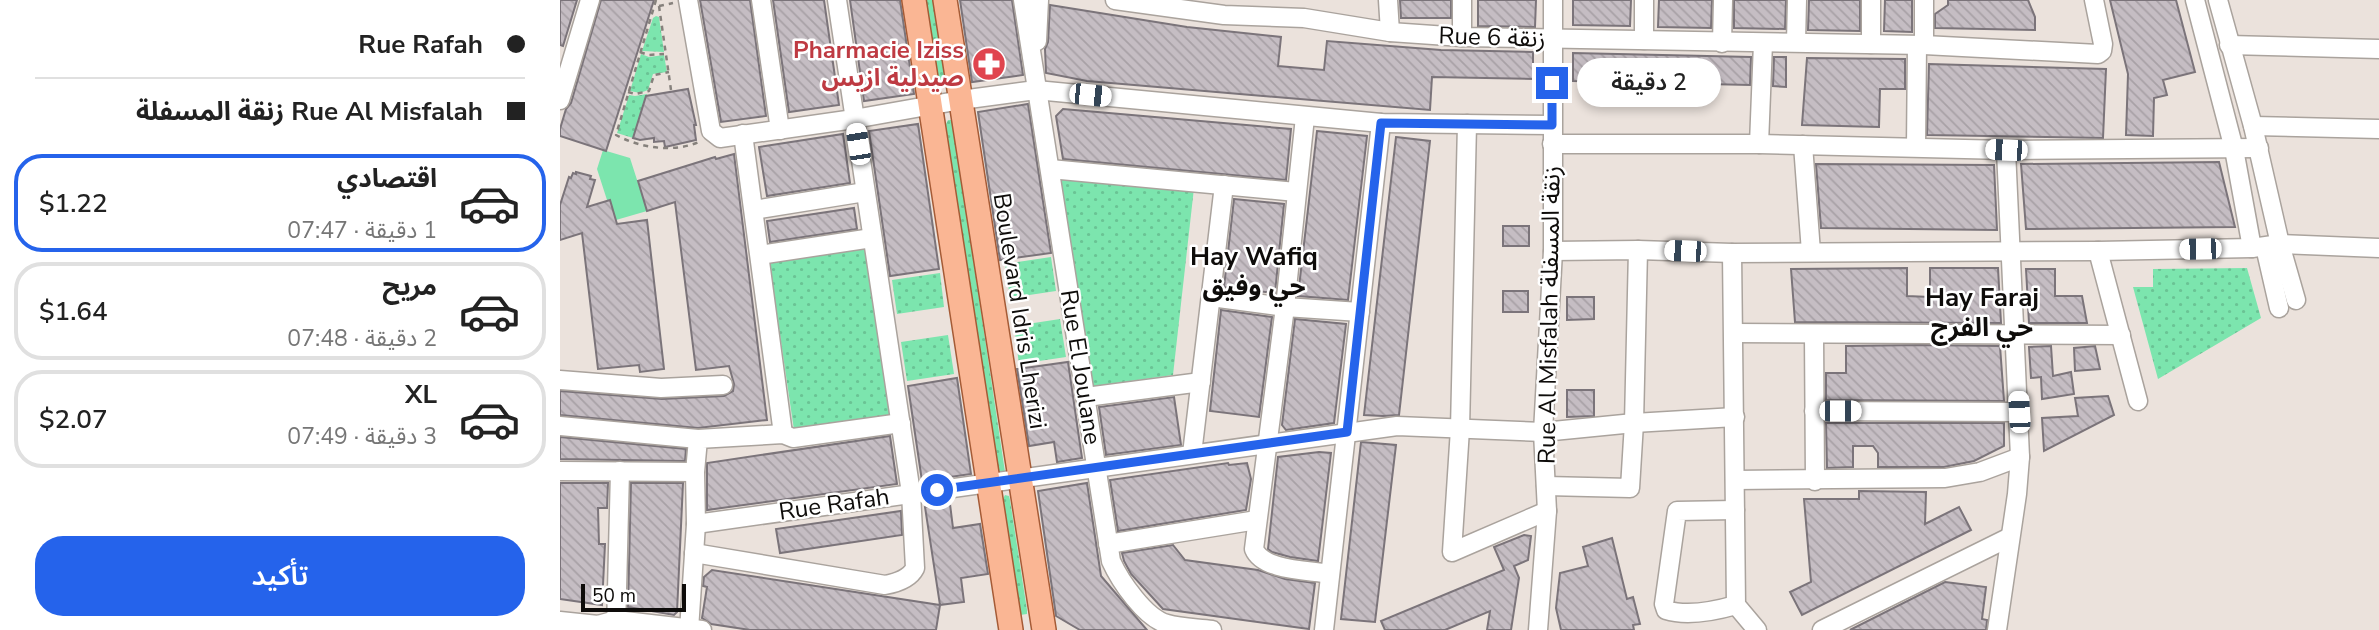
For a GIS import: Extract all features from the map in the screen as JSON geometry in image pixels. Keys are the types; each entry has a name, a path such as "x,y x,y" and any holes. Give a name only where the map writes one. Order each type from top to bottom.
{"main road":[{"path":"915,0 1012,630"},
{"name":"Boulevard Idris Lherizi","path":"945,0 1044,630"}],"street":[{"path":"560,100 565,62 590,0"},
{"path":"761,0 780,130"},
{"path":"694,552 885,585 912,573 915,568 911,493 837,0"},
{"path":"1023,0 1036,90"},
{"path":"1036,90 1038,0"},
{"name":"Rue 6 زنقة","path":"1115,0 1224,8 1304,9 1390,32 1462,37 1921,45 2098,54 2102,51 2103,44 2094,0"},
{"path":"1388,0 1390,32"},
{"path":"1462,0 1462,37"},
{"name":"Rue Al Misfalah زنقة المسفلة","path":"1538,630 1547,511 1543,432 1553,251 1553,0"},
{"path":"1644,0 1644,40"},
{"path":"1722,43 1723,0"},
{"path":"1796,42 1797,0"},
{"path":"1871,0 1871,44"},
{"path":"1916,147 1924,0"},
{"path":"2195,0 2234,149 2265,246 2279,308"},
{"path":"2218,0 2259,148 2265,246 2296,300"},
{"path":"683,1 711,131 720,138 854,120 961,100 1036,90 1381,123 1552,125"},
{"path":"1759,144 1763,43"},
{"path":"2229,45 2379,49"},
{"name":"Rue El Joulane","path":"1036,90 1111,561 1127,589 1164,624 1212,630"},
{"path":"1305,117 1285,307 1254,549 1267,564 1330,574"},
{"path":"1324,630 1381,123"},
{"path":"1467,124 1460,429 1452,552 1547,511"},
{"path":"2253,126 2379,129"},
{"path":"743,134 783,434"},
{"path":"1552,144 1759,144 2006,150 2259,148"},
{"path":"1803,145 1811,252"},
{"path":"1997,630 2020,457 2006,150"},
{"path":"1050,169 1296,192"},
{"path":"1192,454 1224,185"},
{"path":"754,210 865,192"},
{"path":"760,255 872,238"},
{"path":"1553,251 1732,253 2098,251 2265,246 2379,248"},
{"path":"1546,486 1630,488 1638,250"},
{"path":"2098,251 2138,401"},
{"path":"1732,253 1736,605 1757,630"},
{"path":"1212,297 1285,307 1360,312"},
{"path":"1734,333 2121,335"},
{"path":"1814,335 1815,481"},
{"path":"560,380 661,388 723,386"},
{"path":"1086,397 1201,382"},
{"path":"1814,411 2019,412"},
{"name":"Rue Rafah","path":"696,524 1397,426 1543,432 1735,417"},
{"path":"560,426 698,439 783,434 793,438 901,423"},
{"path":"562,624 693,629 695,472 698,439"},
{"path":"1735,480 1945,478 1980,472 2020,457"},
{"path":"560,471 695,472"},
{"path":"610,626 620,471"},
{"path":"1735,510 1677,511 1664,604 1666,610 1673,612 1714,612 1736,605"},
{"path":"1108,544 1256,520"},
{"path":"1822,630 2010,537"}],"path":[{"path":"656,0 671,90"},
{"path":"657,6 683,1"},
{"path":"657,6 615,132 619,137 665,149 674,149 714,135"},
{"path":"640,51 648,55 666,53"},
{"path":"628,92 649,92 654,75 669,72"}],"green space":[{"path":"926,0 935,0 947,80 943,86 938,81"},
{"path":"659,17 664,52 642,51 653,18"},
{"path":"641,54 649,57 664,55 667,72 653,74 648,90 640,93 630,91"},
{"path":"647,94 633,138 617,133 629,95"},
{"path":"948,120 952,120 953,125 1005,472 998,473 997,470 945,126"},
{"path":"603,150 630,158 647,211 616,220 597,169"},
{"path":"1057,176 1194,188 1173,375 1088,387"},
{"path":"865,246 890,416 794,430 769,260"},
{"path":"1051,257 1056,291 1010,298 1005,264"},
{"path":"2247,268 2261,318 2158,379 2133,287 2153,287 2153,269"},
{"path":"940,273 944,307 897,314 892,280"},
{"path":"1060,319 1066,357 1019,364 1014,326"},
{"path":"948,335 954,374 907,381 901,342"},
{"path":"1005,495 1009,496 1010,500 1027,614 1020,615 1018,611 1002,501"}],"building":[{"path":"560,0 577,0 563,46 560,45"},
{"path":"601,0 654,0 606,151 560,136"},
{"path":"700,0 750,0 766,116 721,122"},
{"path":"773,0 824,0 839,105 789,112"},
{"path":"850,0 900,0 914,94 864,101"},
{"path":"960,0 1012,0 1023,75 972,82"},
{"path":"1400,0 1451,0 1451,18 1401,18"},
{"path":"1478,0 1536,0 1535,27 1478,26"},
{"path":"1573,0 1631,0 1630,26 1573,25"},
{"path":"1659,0 1712,0 1711,28 1658,27"},
{"path":"1734,0 1786,0 1785,29 1734,28"},
{"path":"1809,0 1860,0 1860,31 1808,30"},
{"path":"1885,0 1912,0 1912,32 1884,31"},
{"path":"1948,0 2028,0 2035,17 2035,30 1935,28 1935,14 1948,5"},
{"path":"2110,0 2176,0 2195,72 2163,80 2167,95 2154,98 2153,136 2126,135 2128,74"},
{"path":"1050,5 1187,27 1281,37 1278,66 1324,70 1327,41 1441,50 1533,52 1533,79 1432,77 1430,110 1087,81 1046,73 1045,49 1048,42"},
{"path":"1573,53 1751,57 1750,85 1573,81"},
{"path":"1774,57 1786,57 1786,87 1773,86"},
{"path":"1807,58 1905,59 1905,89 1880,89 1879,127 1802,125"},
{"path":"1929,64 2106,69 2103,138 1927,135"},
{"path":"688,89 696,125 696,140 665,147 664,141 654,142 654,138 633,138 646,96"},
{"path":"1028,104 1051,253 1000,260 978,112"},
{"path":"1063,109 1291,129 1286,180 1063,159 1056,116"},
{"path":"918,124 939,269 890,276 869,131"},
{"path":"1317,131 1367,136 1348,300 1298,296"},
{"path":"843,134 850,183 767,196 759,147"},
{"path":"1396,137 1430,141 1399,415 1364,415"},
{"path":"734,154 767,420 698,428 560,415 560,391 662,399 724,396 733,391 729,366 696,370 675,202 647,211 638,181 715,157 716,159"},
{"path":"2219,162 2235,227 2026,229 2021,164"},
{"path":"1816,164 1994,165 1997,230 1821,228"},
{"path":"576,172 591,176 590,179 595,180 587,207 610,200 617,224 647,220 664,369 640,372 639,365 598,369 582,233 560,240 560,205 569,177"},
{"path":"1234,199 1284,204 1275,293 1224,287"},
{"path":"854,208 857,229 770,242 767,221"},
{"path":"1503,226 1529,226 1529,246 1503,246"},
{"path":"1907,268 1907,296 1930,297 1930,268 1998,268 2001,323 1795,322 1791,269"},
{"path":"2026,269 2055,269 2055,296 2082,296 2087,323 2029,323"},
{"path":"1503,291 1528,291 1528,312 1503,312"},
{"path":"1567,297 1594,297 1594,319 1567,320"},
{"path":"1221,310 1272,317 1259,417 1210,411"},
{"path":"1295,319 1346,324 1334,423 1286,430 1282,425"},
{"path":"1846,346 2000,346 2004,401 1826,400 1826,373 1846,373"},
{"path":"2051,346 2053,376 2071,372 2074,394 2042,399 2041,377 2031,378 2029,347"},
{"path":"2095,346 2100,369 2075,371 2074,348"},
{"path":"1068,362 1082,458 1057,462 1054,442 1029,446 1017,369"},
{"path":"957,378 971,474 922,481 908,386"},
{"path":"1567,390 1594,390 1594,416 1567,417"},
{"path":"2108,396 2114,415 2044,451 2042,418 2078,416 2075,398"},
{"path":"1174,397 1181,445 1106,455 1099,407"},
{"path":"1826,423 2004,423 2004,446 1974,461 1944,467 1878,467 1878,453 1873,446 1853,446 1853,467 1827,468"},
{"path":"890,436 897,484 707,510 707,463"},
{"path":"560,437 686,449 685,461 560,459"},
{"path":"1361,442 1396,445 1375,622 1341,619"},
{"path":"1331,453 1318,561 1272,552 1268,549 1278,457"},
{"path":"1228,463 1247,463 1251,479 1246,510 1118,531 1110,480"},
{"path":"560,483 608,483 607,508 598,508 599,544 605,544 602,605 560,599"},
{"path":"631,483 683,483 677,612 674,615 628,607"},
{"path":"1087,483 1101,576 1147,630 1080,630 1056,616 1038,491"},
{"path":"1859,491 1926,492 1925,524 1959,507 1971,530 1802,615 1790,592 1811,582 1804,499 1859,499"},
{"path":"950,504 953,528 980,524 988,574 961,578 964,602 940,605 925,507"},
{"path":"901,511 902,535 780,553 776,529"},
{"path":"1524,535 1531,536 1528,560 1514,566 1519,578 1511,630 1487,630 1490,611 1445,630 1385,630 1381,621 1504,570 1494,547"},
{"path":"1612,538 1627,599 1633,597 1640,624 1633,625 1634,630 1561,630 1556,608 1560,573 1588,566 1583,547"},
{"path":"1173,545 1185,560 1258,570 1285,579 1315,583 1309,629 1163,609 1131,574 1122,553"},
{"path":"712,570 940,605 936,630 750,630 711,624 702,618 707,587 703,586 704,577"},
{"path":"1945,582 1986,587 1982,619 1987,620 1986,630 1850,630"}],"place":[{"name":"Pharmacie Iziss صيدلية ازيس","path":"989,64"}],"district":[{"name":"Hay Wafiq حي وفيق","path":"1254,271"},
{"name":"Hay Faraj حي الفرج","path":"1982,312"}],"route":[{"path":"937,490 1347,432 1381,123 1552,125 1552,83"}]}
